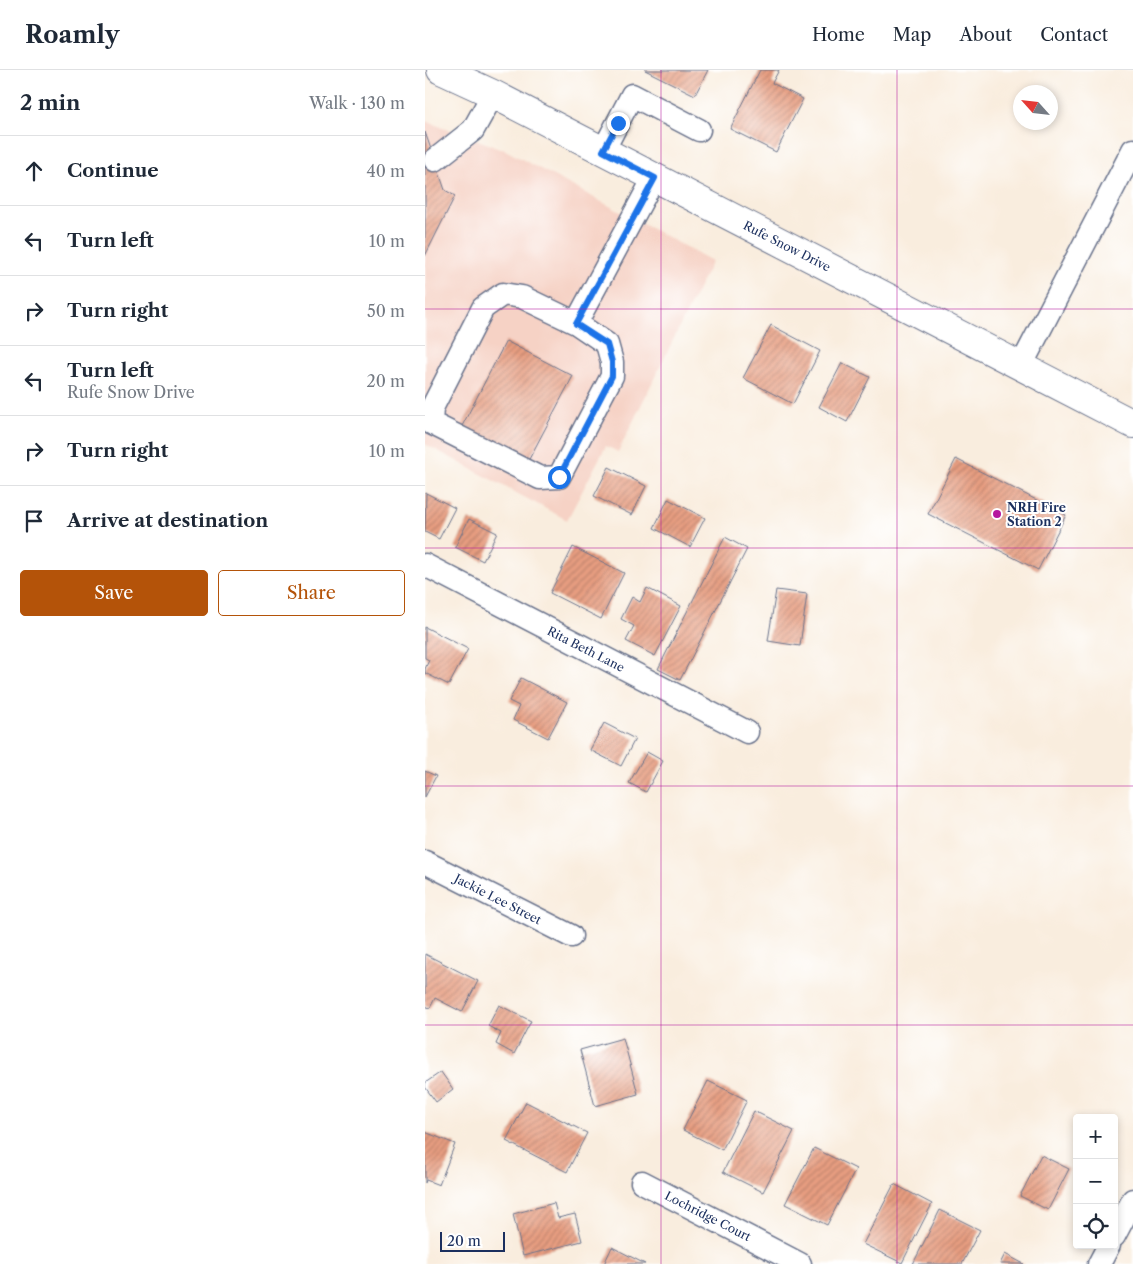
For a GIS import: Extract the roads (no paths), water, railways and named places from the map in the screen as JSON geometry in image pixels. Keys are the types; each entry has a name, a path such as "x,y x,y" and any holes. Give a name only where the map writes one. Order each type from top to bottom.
{"main road":[{"name":"Rufe Snow Drive","path":"453,73 1133,424"}],"street":[{"path":"435,160 473,130 493,94"},
{"path":"603,151 632,95 699,130"},
{"path":"1021,366 1133,150"},
{"path":"576,324 655,178"},
{"path":"503,294 522,297 576,324 607,344 612,362 612,376 559,477 540,478 431,423 432,408 483,308 503,294"},
{"name":"Rita Beth Lane","path":"425,565 747,732"},
{"name":"Jackie Lee Street","path":"425,862 571,936"},
{"name":"Lochridge Court","path":"642,1182 800,1264"},
{"path":"1118,1228 1133,1200"},
{"path":"1099,1264 1107,1249"}],"place":[{"name":"NRH Fire Station 2","path":"997,514"}]}
